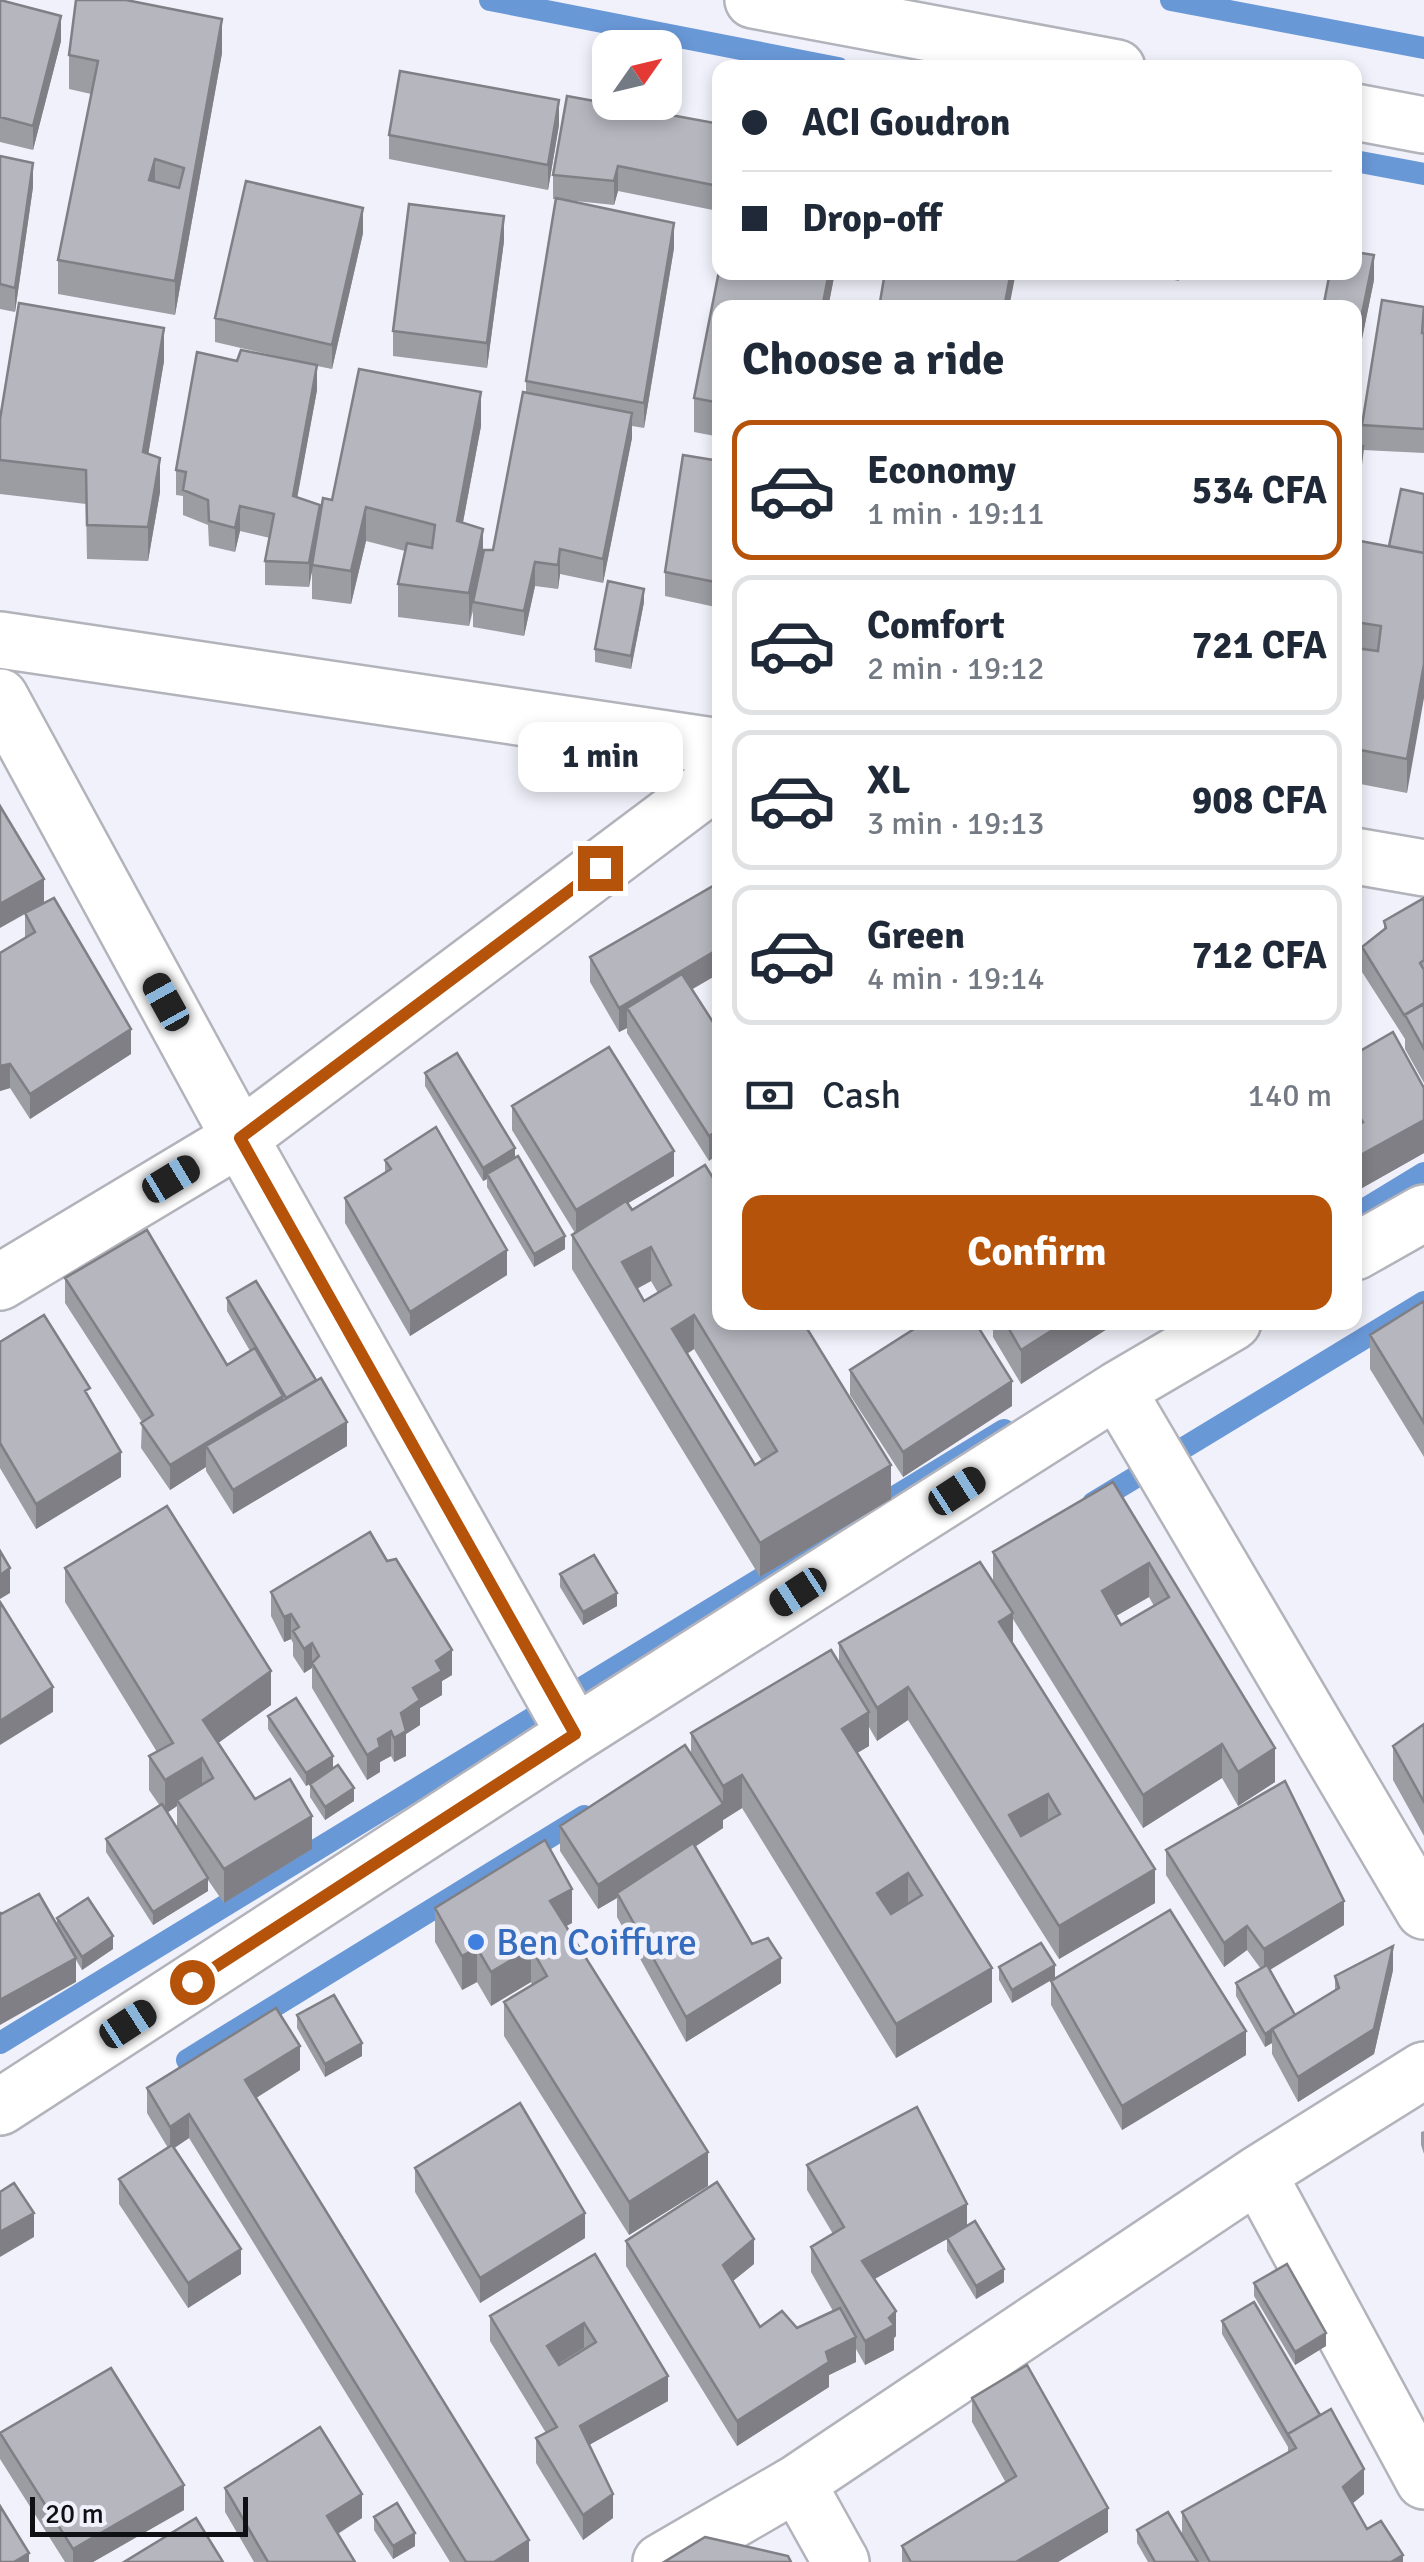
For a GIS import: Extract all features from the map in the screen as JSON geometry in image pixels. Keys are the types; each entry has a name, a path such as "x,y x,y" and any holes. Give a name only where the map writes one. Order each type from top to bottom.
{"street":[{"path":"753,0 1074,60"},
{"path":"1362,113 1424,124"},
{"path":"0,640 712,746"},
{"path":"0,697 240,1138 575,1734"},
{"path":"0,1282 240,1138 712,784"},
{"path":"1362,857 1424,868"},
{"path":"1362,1248 1424,1212"},
{"path":"0,2107 575,1734 1116,1390 1219,1330"},
{"path":"1116,1390 1424,1910"},
{"path":"661,2562 797,2483 1258,2174 1424,2070"},
{"path":"1258,2174 1424,2481"},
{"path":"797,2483 841,2562"}],"building":[{"path":"0,0 61,16 33,126 0,117"},
{"path":"76,0 126,0 222,19 175,281 58,260 98,61 69,55","holes":["155,159 184,168 179,188 149,180"]},
{"path":"400,71 559,100 548,165 389,135"},
{"path":"567,96 592,101 592,120 682,117 712,123 712,185 618,166 614,181 553,175"},
{"path":"0,156 33,163 15,288 0,284"},
{"path":"246,181 363,208 332,345 215,318"},
{"path":"556,198 674,223 644,403 526,381"},
{"path":"409,204 504,216 487,343 393,331"},
{"path":"1362,253 1374,255 1362,314 1362,300 1325,300 1328,280 1362,280"},
{"path":"717,280 827,280 824,300 713,300"},
{"path":"884,280 1009,280 1006,300 880,300"},
{"path":"1382,300 1424,307 1424,429 1362,425"},
{"path":"19,303 164,328 143,452 160,458 148,527 87,525 86,470 0,460 0,419"},
{"path":"712,307 712,401 694,398"},
{"path":"241,350 317,365 293,496 320,505 309,563 265,561 274,514 240,506 235,528 209,521 208,500 183,490 186,472 176,470 197,352 237,361"},
{"path":"359,369 481,392 457,521 483,529 469,593 398,584 407,543 432,548 435,525 366,507 351,571 312,565 323,498 332,500"},
{"path":"523,392 632,413 603,559 560,549 558,565 535,562 524,611 473,602 484,550 493,550"},
{"path":"683,455 712,460 712,581 665,572"},
{"path":"1401,489 1424,494 1424,553 1389,546"},
{"path":"1362,541 1424,553 1424,664 1407,759 1362,750 1362,649 1378,651 1381,626 1362,623"},
{"path":"608,581 644,589 631,656 595,649"},
{"path":"0,806 44,879 0,904"},
{"path":"712,887 712,953 619,1008 590,957"},
{"path":"54,898 131,1029 30,1094 10,1064 0,1066 0,953 35,932 25,913"},
{"path":"1424,898 1424,960 1420,963 1424,970 1424,1003 1404,1015 1362,947 1386,928 1384,921"},
{"path":"682,974 712,1021 712,1134 709,1136 627,1008"},
{"path":"1424,1004 1424,1049 1405,1015"},
{"path":"1393,1032 1424,1088 1424,1120 1362,1154 1363,1122 1362,1050"},
{"path":"609,1047 674,1151 576,1210 512,1106"},
{"path":"457,1053 515,1148 483,1168 425,1073"},
{"path":"436,1127 507,1250 410,1312 345,1198 391,1169 385,1160"},
{"path":"518,1156 565,1236 534,1254 487,1174"},
{"path":"705,1165 712,1176 712,1330 808,1330 891,1465 760,1543 572,1235 626,1201 632,1210","holes":["651,1247 671,1285 644,1301 622,1262","694,1315 777,1451 755,1465 672,1329"]},
{"path":"147,1230 227,1365 255,1348 283,1396 170,1465 141,1423 153,1415 65,1278"},
{"path":"256,1281 316,1380 286,1398 227,1298"},
{"path":"1424,1301 1424,1423 1370,1335"},
{"path":"44,1315 90,1388 85,1391 121,1452 36,1504 0,1443 0,1342"},
{"path":"912,1330 980,1330 1012,1381 903,1452 850,1370"},
{"path":"1010,1330 1052,1330 1021,1350"},
{"path":"321,1378 347,1422 233,1490 206,1446"},
{"path":"1113,1482 1275,1748 1238,1772 1222,1744 1143,1795 993,1552","holes":["1149,1563 1169,1597 1121,1625 1102,1591"]},
{"path":"167,1506 271,1671 203,1720 255,1799 290,1779 312,1816 224,1869 177,1800 213,1778 202,1758 165,1780 149,1756 173,1743 65,1568"},
{"path":"370,1532 387,1561 396,1559 452,1650 436,1661 442,1671 413,1688 420,1700 401,1713 406,1731 394,1738 391,1731 378,1739 380,1747 367,1755 312,1663 319,1656 312,1643 304,1649 293,1631 299,1627 291,1614 284,1617 271,1592"},
{"path":"0,1551 10,1568 0,1575"},
{"path":"594,1555 617,1593 583,1612 560,1574"},
{"path":"980,1562 1013,1613 999,1622 1155,1869 1059,1926 908,1687 877,1708 839,1643","holes":["1048,1794 1060,1814 1021,1836 1009,1815"]},
{"path":"0,1602 53,1687 0,1721"},
{"path":"831,1650 869,1712 842,1729 992,1968 896,2024 742,1775 723,1786 691,1733","holes":["908,1873 922,1895 891,1914 877,1893"]},
{"path":"296,1698 333,1756 306,1773 268,1716"},
{"path":"1424,1724 1424,1802 1393,1746"},
{"path":"685,1745 723,1804 598,1885 560,1826"},
{"path":"338,1765 354,1788 325,1807 310,1784"},
{"path":"1285,1781 1344,1901 1264,1949 1247,1926 1224,1943 1166,1850"},
{"path":"162,1804 208,1878 153,1912 106,1839"},
{"path":"545,1840 572,1889 550,1901 708,2152 629,2202 504,2002 547,1976 531,1948 491,1972 477,1948 462,1956 435,1908"},
{"path":"693,1843 752,1944 768,1938 781,1958 686,2017 617,1893"},
{"path":"39,1894 76,1958 0,2000 0,1912"},
{"path":"88,1898 113,1936 82,1957 57,1918"},
{"path":"1170,1910 1246,2031 1122,2106 1051,1981"},
{"path":"1041,1943 1055,1965 1012,1990 999,1967"},
{"path":"1393,1946 1374,2029 1298,2077 1272,2029 1339,1988 1335,1976"},
{"path":"1267,1965 1295,2015 1265,2034 1236,1983"},
{"path":"334,1995 362,2043 325,2064 297,2015"},
{"path":"276,2008 300,2046 245,2080 529,2540 494,2562 466,2562 189,2114 170,2127 147,2088"},
{"path":"520,2103 585,2213 480,2278 415,2168"},
{"path":"917,2107 967,2204 862,2261 896,2311 889,2318 894,2325 865,2341 811,2247 844,2227 807,2165"},
{"path":"172,2145 241,2249 188,2283 119,2179"},
{"path":"717,2182 754,2239 723,2265 760,2327 782,2311 797,2328 840,2308 856,2337 826,2352 829,2362 737,2421 626,2241"},
{"path":"14,2183 34,2213 0,2232 0,2192"},
{"path":"975,2221 1004,2269 976,2286 947,2238"},
{"path":"595,2254 668,2376 580,2426 613,2494 583,2515 536,2438 557,2427 490,2316","holes":["584,2323 596,2342 559,2365 547,2346"]},
{"path":"1287,2264 1326,2333 1295,2352 1254,2283"},
{"path":"1254,2302 1320,2415 1288,2435 1222,2321"},
{"path":"1027,2365 1108,2508 1016,2562 911,2562 902,2546 1016,2476 972,2398"},
{"path":"111,2368 184,2485 73,2549 0,2433"},
{"path":"1331,2409 1364,2469 1343,2487 1367,2529 1381,2521 1403,2555 1391,2562 1210,2562 1182,2512 1296,2448 1288,2434"},
{"path":"320,2427 362,2494 327,2516 355,2562 268,2562 225,2488"},
{"path":"397,2503 415,2533 393,2546 374,2517"},
{"path":"0,2506 29,2553 14,2562 0,2562"},
{"path":"1168,2512 1198,2562 1155,2562 1137,2530"},
{"path":"196,2518 223,2562 124,2562"},
{"path":"705,2537 788,2556 791,2562 664,2562"}],"waterway":[{"path":"490,0 797,60"},
{"path":"1171,0 1424,48"},
{"path":"1362,162 1424,174"},
{"path":"1362,1211 1424,1173"},
{"path":"1093,1503 1424,1302"},
{"path":"0,2043 1004,1430"},
{"path":"187,2060 584,1816"}],"place":[{"name":"Ben Coiffure","path":"476,1942"}],"route":[{"path":"192,1982 575,1734 240,1138 600,868"}]}
